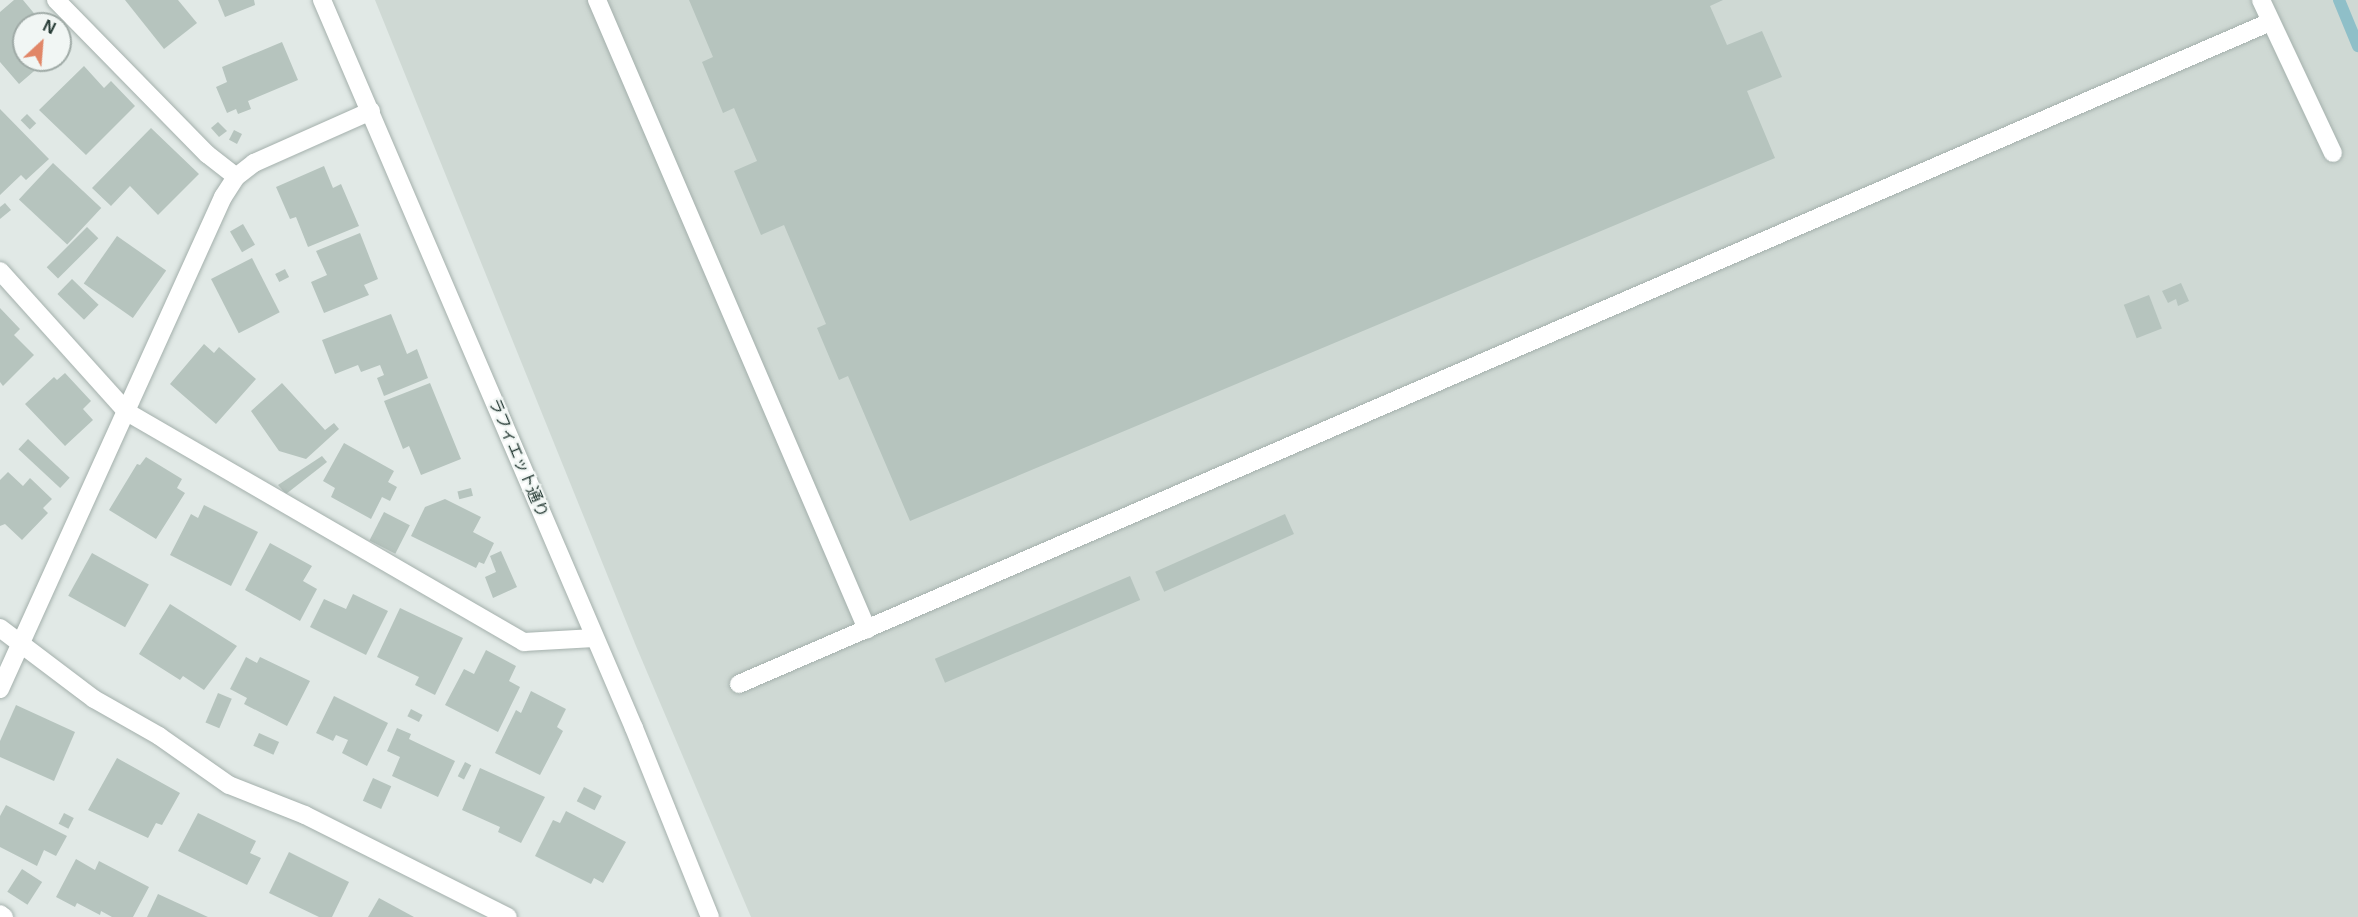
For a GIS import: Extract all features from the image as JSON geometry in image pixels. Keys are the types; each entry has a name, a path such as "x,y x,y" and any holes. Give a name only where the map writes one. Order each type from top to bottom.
{"street":[{"path":"56,0 207,154 236,177"},
{"name":"ラフィエット通り","path":"322,0 711,917"},
{"path":"597,0 867,629"},
{"path":"2261,0 2333,153"},
{"path":"739,684 2270,22"},
{"path":"0,689 223,197 236,177 254,163 371,111"},
{"path":"0,271 127,412 524,642 594,638"},
{"path":"0,628 94,699 159,736 229,785 305,815 486,912 508,917"},
{"path":"0,914 4,917"}],"shaded area":[{"path":"375,0 2358,0 2358,917 751,917 636,646"}],"building":[{"path":"14,0 23,0 33,12 12,12 12,72 33,72 19,84 0,62 0,12"},
{"path":"125,0 178,0 197,23 164,49"},
{"path":"218,0 254,0 255,5 225,17"},
{"path":"689,0 1723,0 1710,6 1727,45 1762,31 1782,77 1747,91 1775,158 910,521 848,376 839,380 817,328 826,324 784,225 761,235 734,171 757,161 734,108 723,113 702,62 713,57"},
{"path":"282,42 298,80 248,101 251,109 238,114 236,109 227,113 216,87 227,82 222,67"},
{"path":"84,66 104,88 111,81 135,106 86,155 39,110"},
{"path":"0,109 49,159 26,180 21,175 0,195"},
{"path":"27,114 36,123 30,130 21,120"},
{"path":"218,122 227,131 219,137 211,128"},
{"path":"151,128 199,174 158,215 130,186 111,206 92,188"},
{"path":"234,130 242,134 237,144 229,140"},
{"path":"53,163 101,208 67,245 19,200"},
{"path":"324,166 333,188 341,184 359,226 308,247 296,217 290,219 276,187"},
{"path":"5,203 11,210 0,219 0,207"},
{"path":"243,224 255,245 242,252 230,232"},
{"path":"87,227 98,238 58,279 47,267"},
{"path":"360,233 378,279 364,285 369,295 324,313 311,282 327,275 316,251"},
{"path":"117,236 166,270 133,318 84,284"},
{"path":"252,258 280,312 239,333 211,279"},
{"path":"285,269 289,277 279,282 275,274"},
{"path":"72,279 99,305 84,320 57,294"},
{"path":"2181,283 2189,301 2178,306 2176,299 2168,303 2162,291"},
{"path":"2149,295 2162,329 2137,338 2124,305"},
{"path":"0,308 20,329 14,335 34,355 3,386 0,382"},
{"path":"391,314 407,354 417,349 428,378 384,396 377,378 384,375 380,365 361,372 358,365 335,374 322,340"},
{"path":"204,344 214,353 219,347 256,379 216,424 170,384"},
{"path":"65,373 91,401 83,409 93,420 65,446 25,404 54,377 57,380"},
{"path":"282,383 325,430 334,423 339,429 306,459 279,451 251,411"},
{"path":"430,383 461,459 421,475 409,446 403,449 384,401"},
{"path":"28,439 70,478 60,488 18,449"},
{"path":"344,443 394,471 388,482 397,487 390,501 382,497 371,519 331,497 335,488 323,481"},
{"path":"322,456 327,462 286,494 278,485"},
{"path":"146,457 182,479 177,488 185,493 156,539 109,510 137,464 140,465"},
{"path":"8,472 23,486 30,478 52,499 43,508 48,513 22,540 5,524 0,526 0,480"},
{"path":"471,488 473,496 459,499 457,491"},
{"path":"445,499 481,517 473,532 494,543 484,564 479,562 476,568 411,536 425,507"},
{"path":"204,505 258,532 231,586 170,555 191,514 198,518"},
{"path":"384,512 410,525 395,554 369,541"},
{"path":"1285,514 1294,534 1164,592 1155,572"},
{"path":"270,543 312,566 303,581 317,589 300,621 245,590"},
{"path":"501,551 517,587 493,598 485,577 496,572 490,556"},
{"path":"92,553 149,585 125,627 68,596"},
{"path":"1130,576 1140,600 945,683 935,659"},
{"path":"353,594 388,611 366,655 310,627 324,599 346,609"},
{"path":"170,604 237,646 204,690 183,676 180,680 139,654"},
{"path":"400,608 463,638 435,695 415,685 419,677 377,657"},
{"path":"486,650 516,666 509,681 520,687 498,732 445,705 464,669 474,674"},
{"path":"246,657 257,663 260,657 310,681 287,726 244,704 247,698 230,689"},
{"path":"531,691 566,709 557,727 563,731 540,775 495,753 516,710 521,713"},
{"path":"218,693 232,699 219,728 205,722"},
{"path":"334,696 388,723 367,766 342,753 348,740 336,735 333,741 316,733"},
{"path":"16,705 75,732 54,781 0,757 0,741"},
{"path":"411,709 423,715 419,722 407,716"},
{"path":"397,728 411,734 409,739 455,761 438,797 392,776 400,757 387,751"},
{"path":"259,733 279,742 273,755 253,746"},
{"path":"117,758 180,793 162,825 156,823 148,838 88,810"},
{"path":"465,762 471,765 464,779 458,776"},
{"path":"480,768 545,797 521,843 498,832 500,827 462,810"},
{"path":"373,778 391,786 381,809 363,801"},
{"path":"584,787 602,796 595,810 577,801"},
{"path":"6,805 67,836 56,856 44,850 37,866 0,847 0,816"},
{"path":"566,811 626,842 603,883 594,878 591,884 535,856 553,820 560,823"},
{"path":"64,813 74,818 68,829 59,824"},
{"path":"198,813 256,841 250,853 261,858 247,885 178,851"},
{"path":"289,852 349,882 332,917 319,917 269,893"},
{"path":"76,859 95,870 99,861 149,887 133,917 112,917 101,911 100,915 77,903 75,907 56,897"},
{"path":"22,869 42,882 27,905 7,892"},
{"path":"158,894 208,917 147,917"},
{"path":"379,898 414,917 368,917"}],"waterway":[{"path":"2339,0 2358,46"}]}
